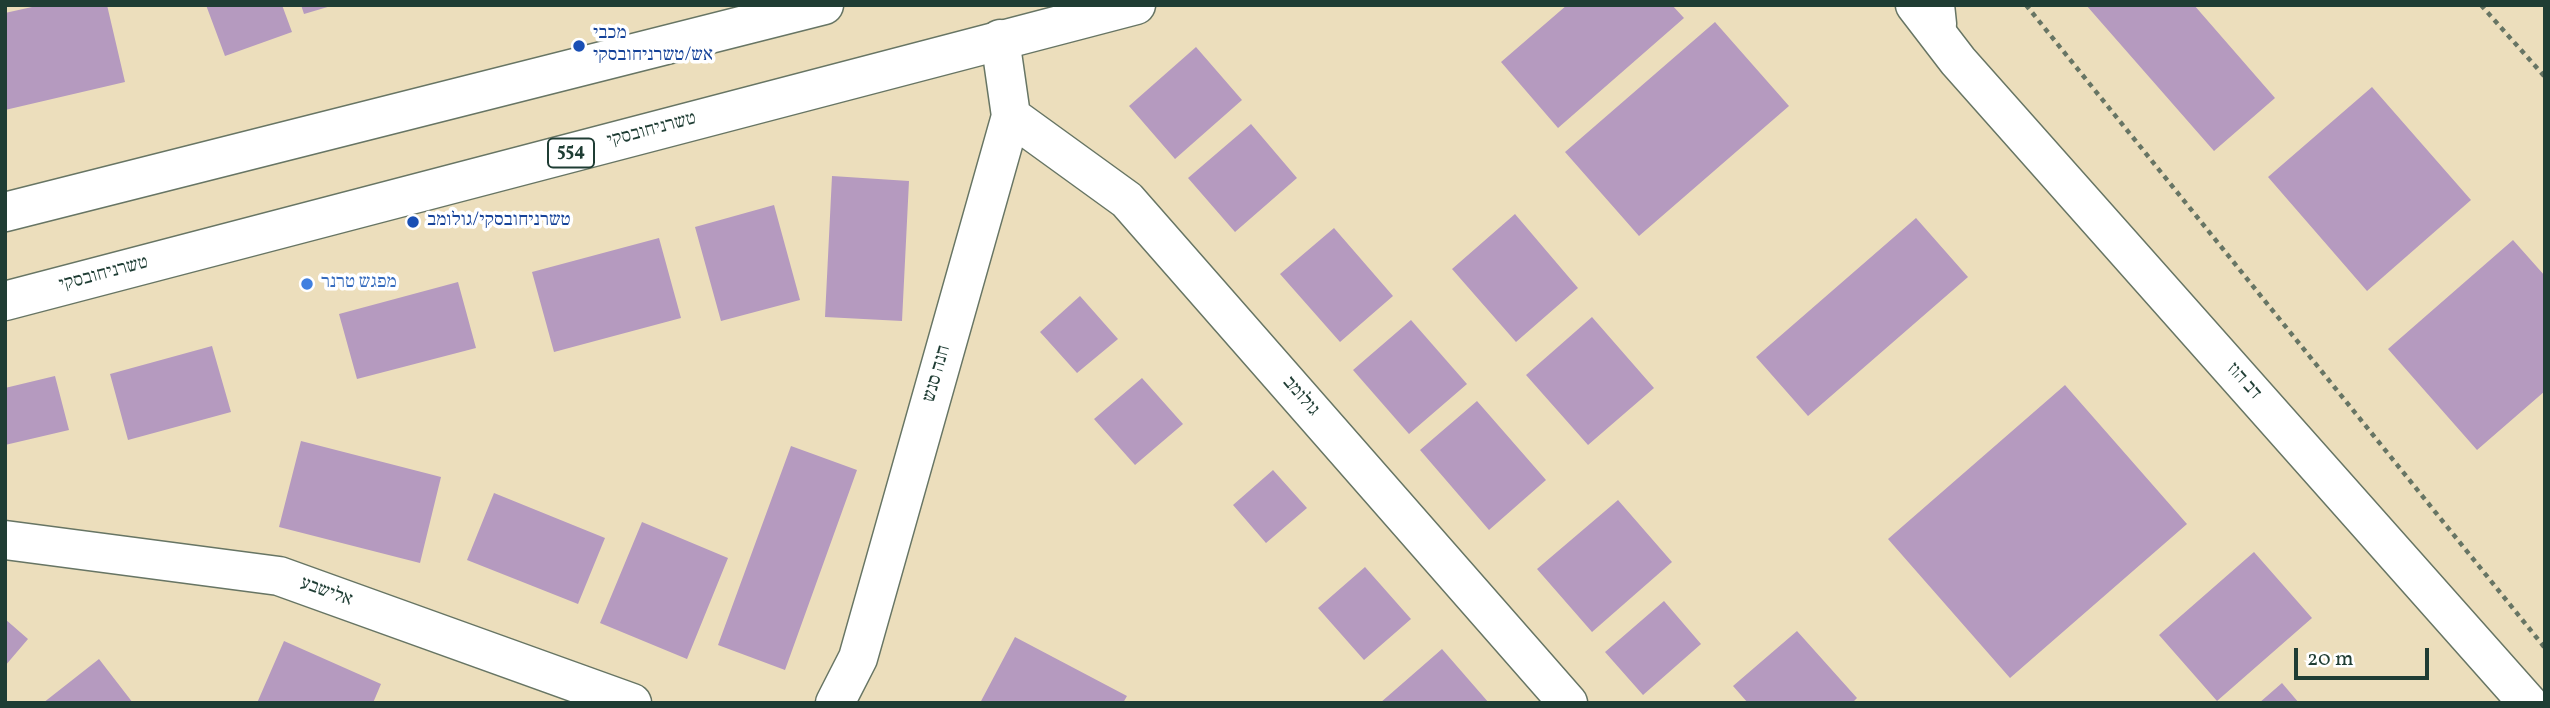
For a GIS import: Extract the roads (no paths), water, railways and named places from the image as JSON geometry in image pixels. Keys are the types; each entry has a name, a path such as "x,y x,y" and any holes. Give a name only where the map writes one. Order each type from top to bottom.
{"street":[{"path":"5,212 824,5"},
{"name":"טשרניחובסקי","path":"5,301 1136,5"},
{"name":"דב הוז","path":"1928,10 1958,61 2528,703"},
{"name":"חנה סנש","path":"835,703 858,658 1011,116 1000,39"},
{"name":"גולומב","path":"1011,116 1127,200 1568,703"},
{"name":"אלישבע","path":"5,540 279,576 632,703"}],"place":[{"name":"מכבי אש/טשרניחובסקי","path":"579,46"},
{"name":"טשרניחובסקי/גולומב","path":"413,222"},
{"name":"מפגש טרנר","path":"307,284"}]}
